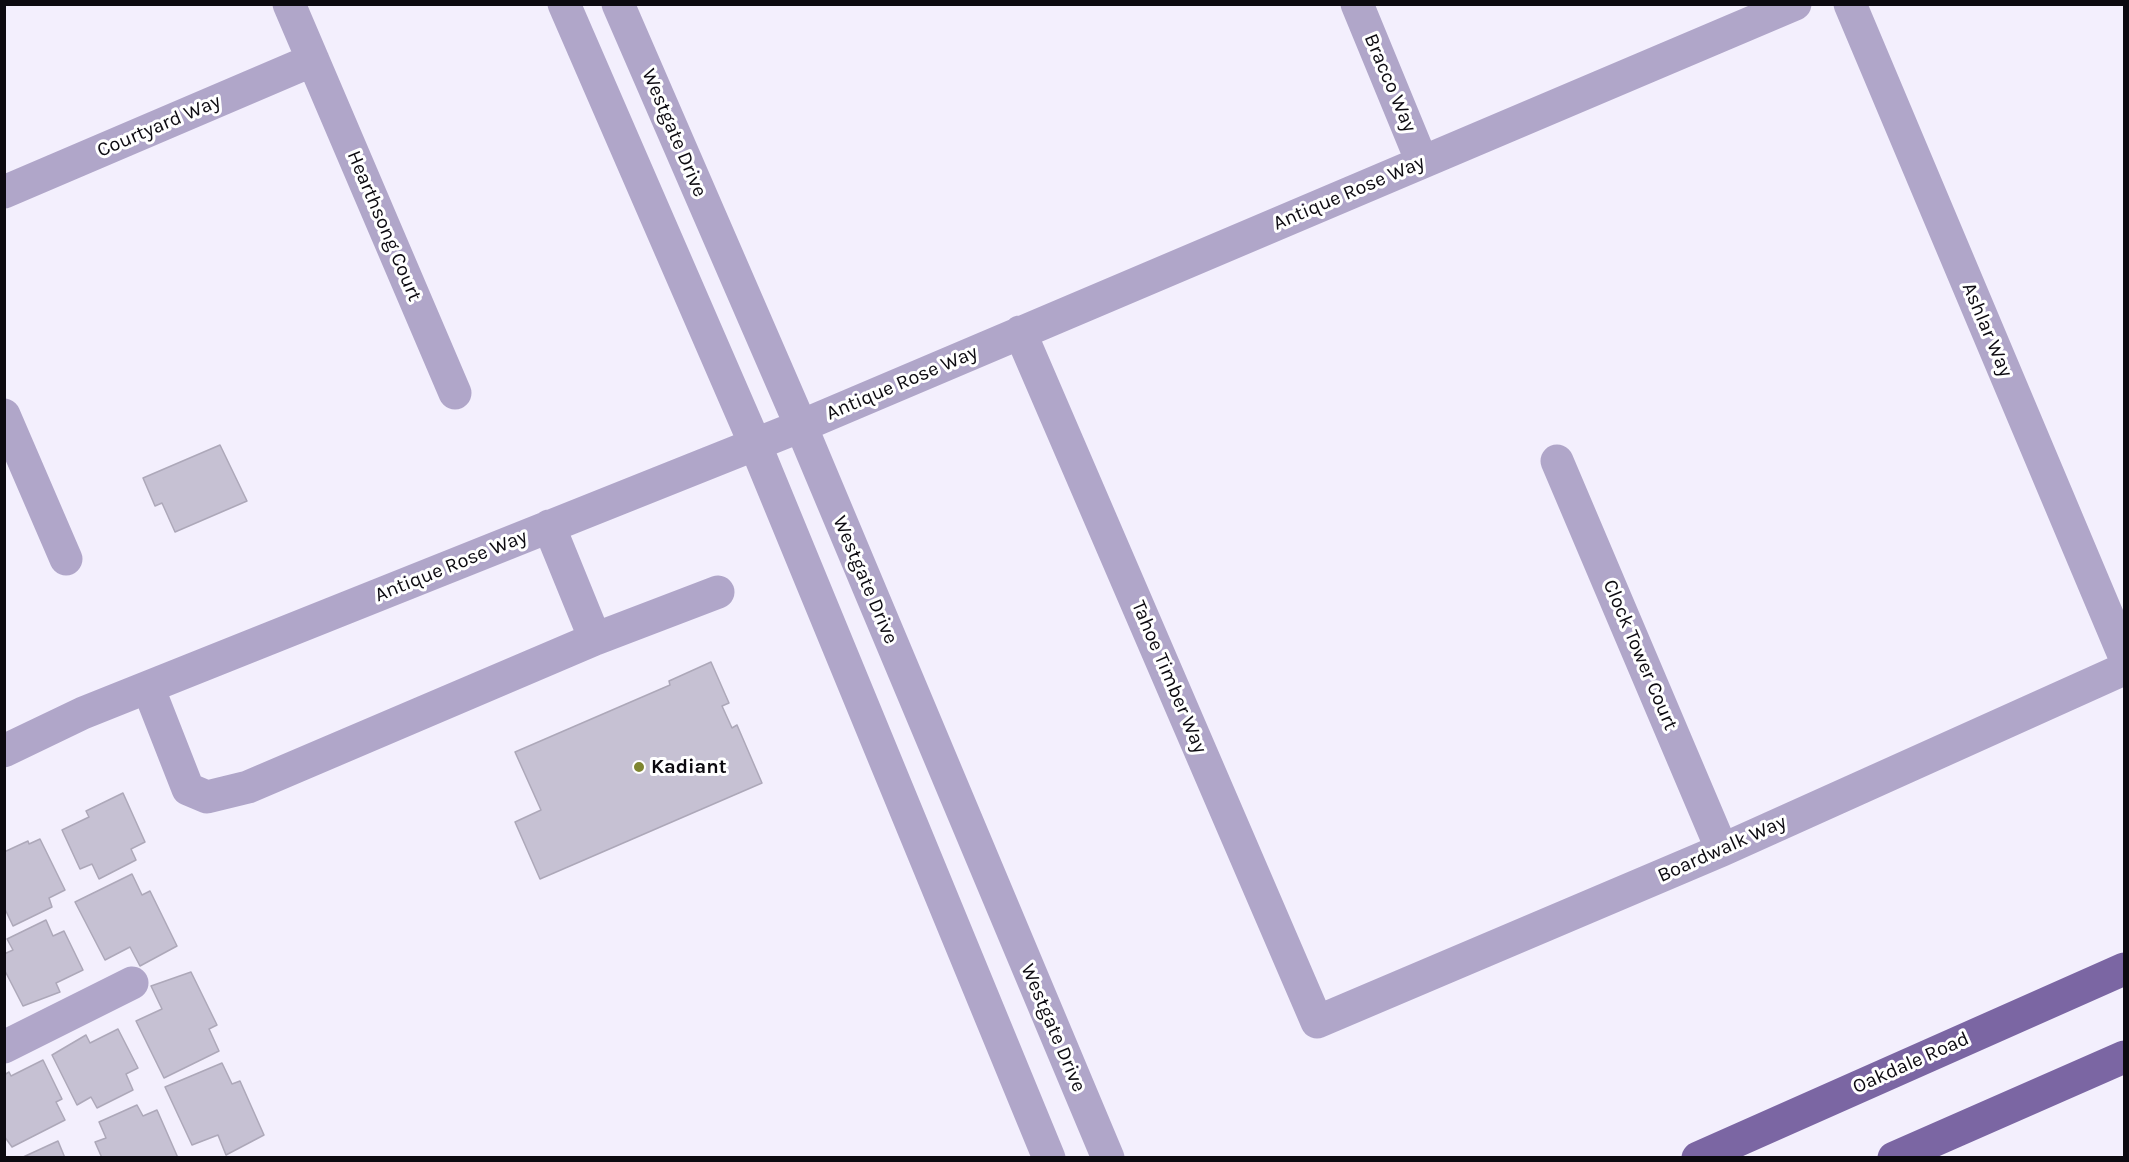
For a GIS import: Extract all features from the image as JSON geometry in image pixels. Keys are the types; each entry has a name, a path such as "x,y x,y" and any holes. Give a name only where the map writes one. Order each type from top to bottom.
{"main road":[{"name":"Oakdale Road","path":"1698,1158 2124,969"},
{"path":"1894,1158 2124,1057"}],"street":[{"name":"Hearthsong Court","path":"290,4 455,393"},
{"path":"564,4 755,444 1049,1158"},
{"name":"Westgate Drive","path":"618,4 801,426 1108,1158"},
{"name":"Bracco Way","path":"1357,4 1422,162"},
{"name":"Antique Rose Way","path":"4,751 83,713 801,426 1794,4"},
{"name":"Ashlar Way","path":"1850,4 2124,655"},
{"name":"Courtyard Way","path":"4,192 313,60"},
{"name":"Tahoe Timber Way","path":"1020,332 1317,1022"},
{"path":"4,415 66,559"},
{"name":"Clock Tower Court","path":"1557,461 1722,850"},
{"path":"549,526 595,639"},
{"path":"148,687 188,789 207,797 248,787 595,639 718,591"},
{"name":"Boardwalk Way","path":"1317,1022 1722,850 2124,669"},
{"path":"4,1047 132,984"}],"building":[{"path":"220,445 247,501 175,532 162,503 155,506 143,478"},
{"name":"Kadiant","path":"711,662 729,703 722,706 732,728 737,725 762,783 540,879 515,822 541,810 515,752 670,685 669,681"},
{"path":"123,793 145,842 131,849 136,860 99,879 92,864 80,869 62,830 89,817 86,811"},
{"path":"40,839 65,890 49,898 52,907 13,926 4,907 4,852 28,841 29,844"},
{"path":"132,874 142,895 150,891 177,946 140,966 130,947 105,960 75,902"},
{"path":"46,920 53,936 64,931 83,970 56,983 60,992 23,1006 4,969 4,954 13,950 7,939"},
{"path":"191,972 217,1025 209,1029 219,1051 164,1078 136,1021 162,1009 151,986"},
{"path":"118,1029 138,1068 126,1074 133,1090 97,1108 91,1097 77,1105 52,1055 86,1035 90,1043"},
{"path":"43,1060 62,1099 56,1102 65,1120 12,1147 4,1136 4,1075 9,1072 11,1076"},
{"path":"222,1063 232,1084 240,1081 264,1135 226,1155 218,1135 192,1145 165,1087"},
{"path":"137,1105 143,1116 157,1110 178,1158 102,1158 95,1142 106,1138 99,1122"},
{"path":"58,1141 65,1158 21,1158"}],"place":[{"name":"Kadiant","path":"639,767"}]}
